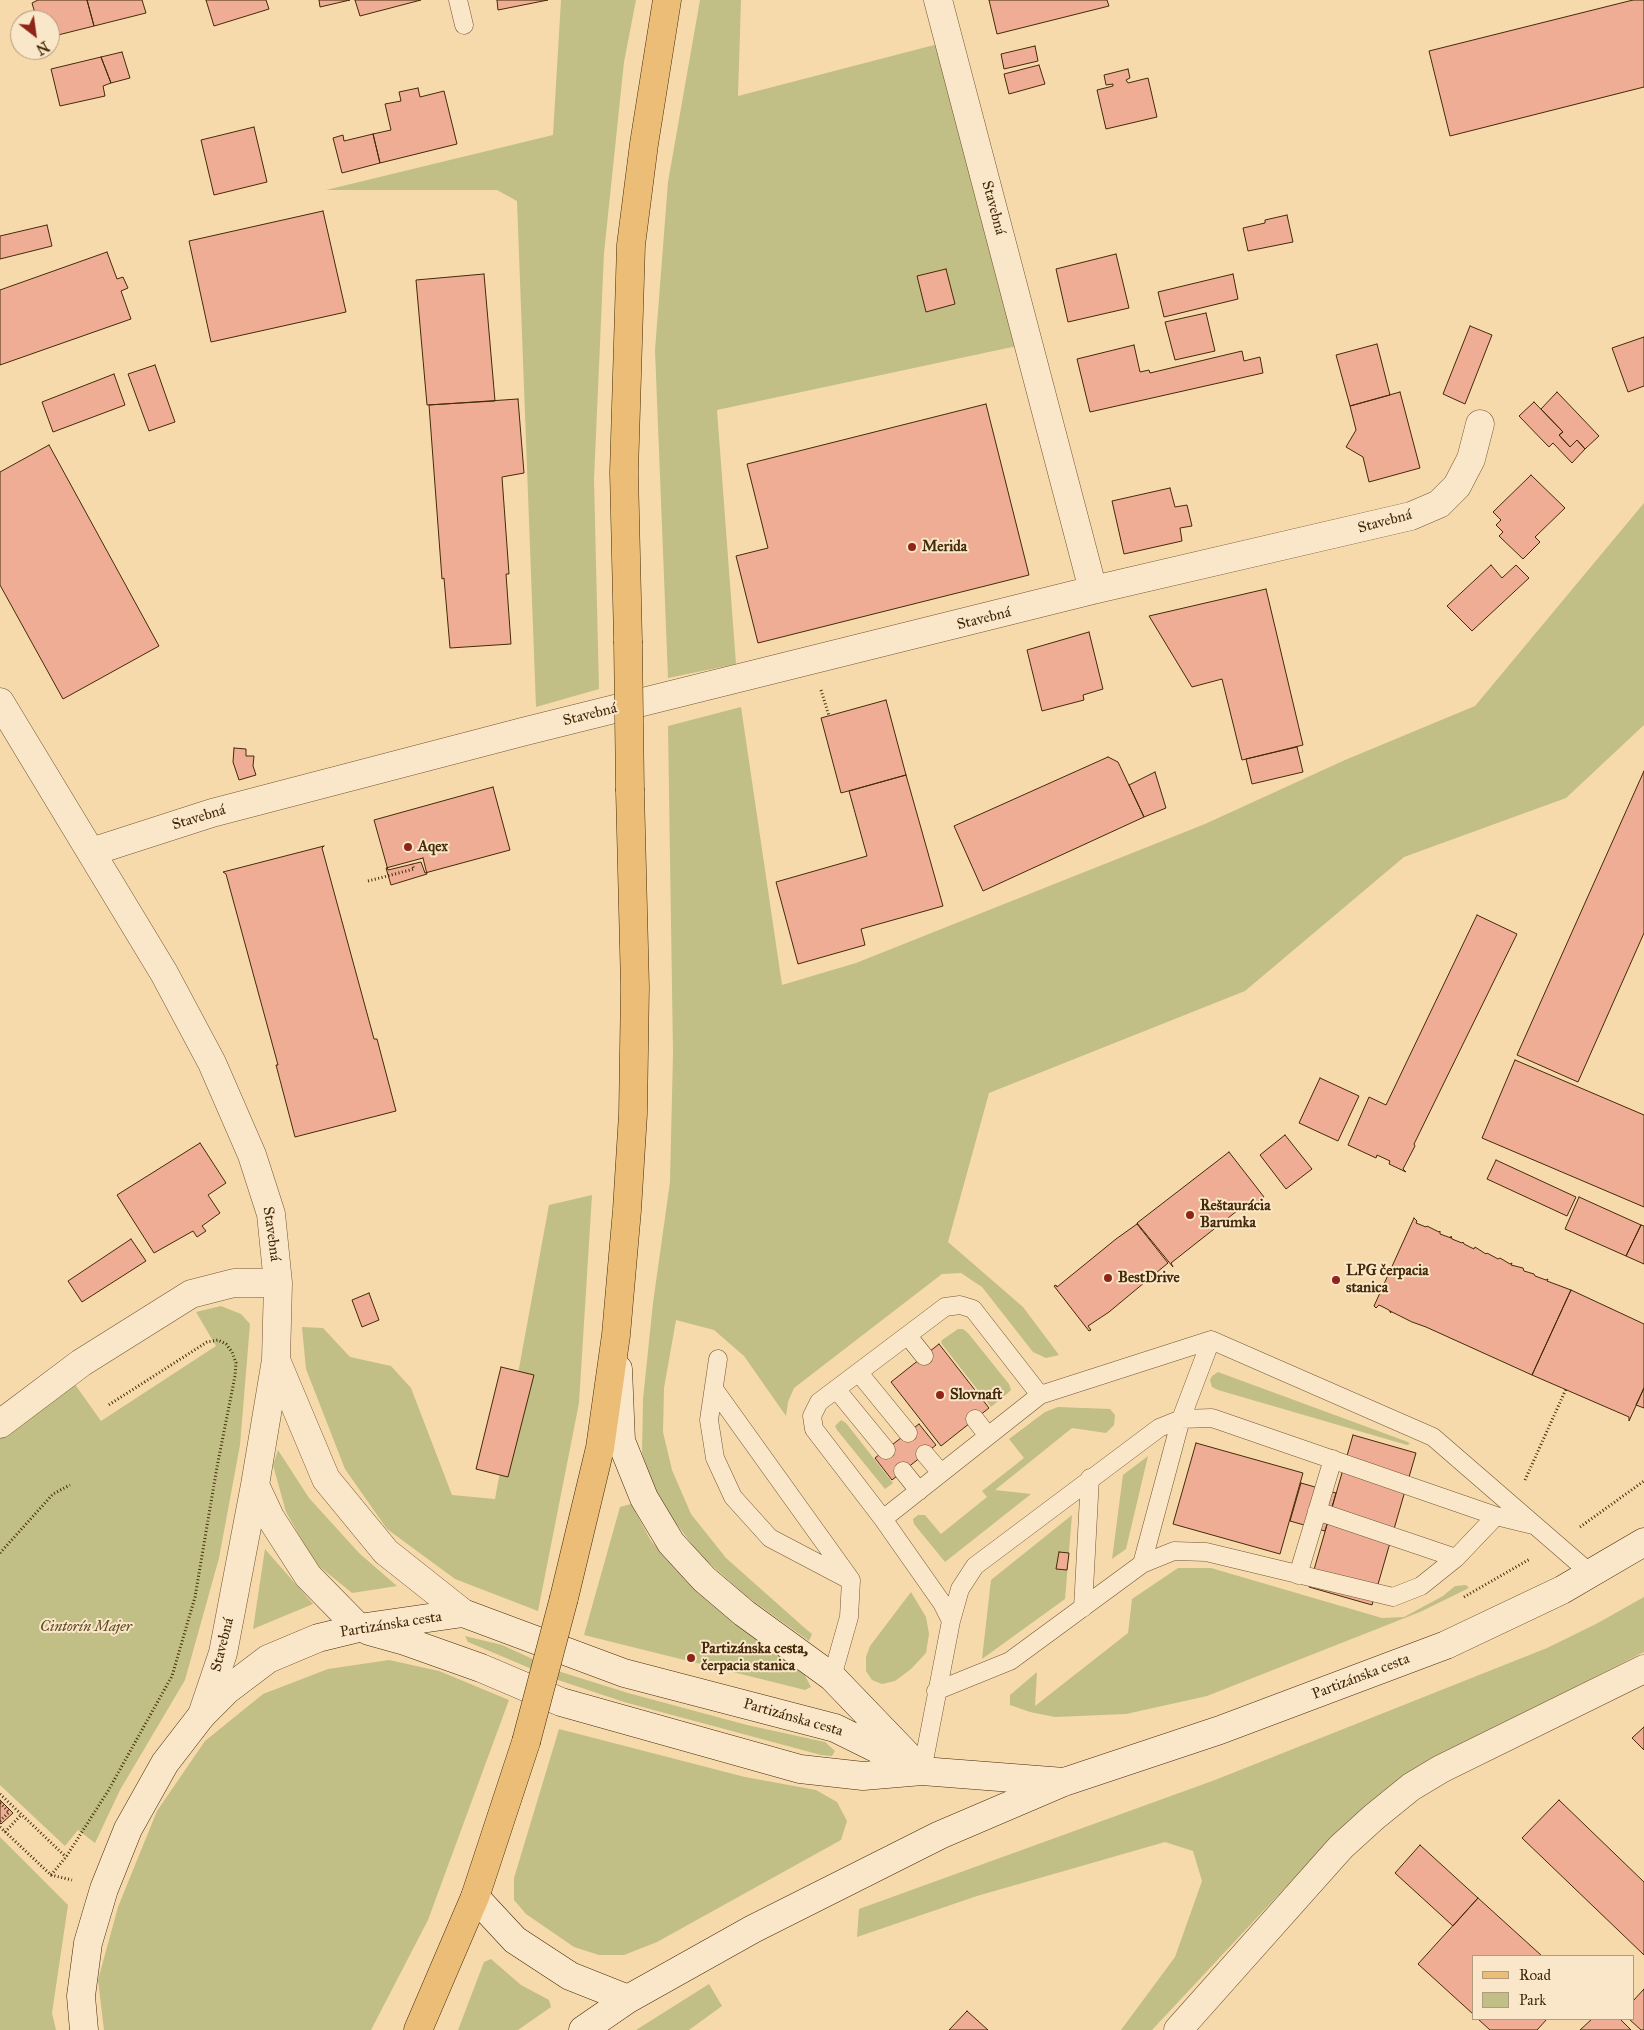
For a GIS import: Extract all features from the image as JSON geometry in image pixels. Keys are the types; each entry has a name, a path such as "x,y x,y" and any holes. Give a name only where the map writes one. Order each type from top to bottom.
{"main road":[{"path":"418,2030 475,1897 526,1742 564,1598 600,1448 616,1335 633,1114 635,987 624,472 631,245 644,144 667,0"}],"street":[{"name":"Stavebná","path":"938,0 1093,590"},
{"name":"Stavebná","path":"91,852 212,813 526,731 1093,590 1411,516 1439,504 1457,486 1471,460 1480,424"},
{"name":"Stavebná","path":"0,702 164,973 212,1063 252,1155 271,1214 278,1283 276,1360 255,1485 223,1653 202,1715"},
{"path":"0,1424 81,1363 191,1294 234,1282 278,1283"},
{"path":"616,1335 621,1441 644,1498 671,1543 704,1579 744,1613 832,1677 922,1771"},
{"name":"Stavebná","path":"276,1360 326,1479 386,1552 463,1613"},
{"path":"255,1485 270,1517 308,1576 359,1628 405,1641 481,1668 561,1702 800,1769 863,1776 922,1771"},
{"name":"Partizánska cesta","path":"583,2030 628,1999 754,1929 940,1835 1064,1782 1220,1730 1446,1645 1562,1590 1644,1542"},
{"name":"Partizánska cesta","path":"84,2030 82,1996 88,1943 104,1889 128,1829 164,1763 202,1715 227,1690 268,1660 318,1638 359,1628 463,1613 624,1673 835,1728 922,1771 1064,1782"},
{"path":"1178,2030 1341,1847 1374,1817 1411,1788 1441,1769 1644,1669"},
{"path":"475,1897 515,1940 570,1976 628,1999"}],"lane":[{"path":"458,0 464,25"},
{"path":"951,1621 942,1603 883,1519 814,1429 812,1416 819,1402 858,1372 945,1307 960,1305 973,1308 1040,1395"},
{"path":"908,1336 924,1356"},
{"path":"1142,1564 1181,1419 1210,1340"},
{"path":"883,1519 1040,1395 1210,1340 1433,1437 1590,1573"},
{"path":"718,1359 709,1420 715,1458 733,1498 770,1538 850,1580"},
{"path":"858,1372 908,1433"},
{"path":"714,1389 850,1580 849,1617 832,1677"},
{"path":"836,1390 886,1450"},
{"path":"922,1771 951,1621 960,1589 976,1566 1090,1478 1159,1428 1181,1419 1212,1418 1496,1516 1536,1526"},
{"path":"975,1419 988,1436"},
{"path":"925,1454 941,1473"},
{"path":"1298,1575 1333,1459"},
{"path":"903,1471 919,1491"},
{"path":"1083,1608 1090,1478"},
{"path":"1318,1510 1456,1558"},
{"path":"936,1692 1010,1661 1142,1564 1174,1551 1206,1552 1393,1597 1421,1586 1456,1558 1496,1516"}],"path":[{"path":"368,881 414,869 412,864"},
{"path":"51,1875 66,1857 108,1791 172,1676 195,1597 236,1363 232,1352 226,1344 218,1340 207,1342 107,1406"},
{"path":"1514,1506 1566,1389"},
{"path":"0,1553 54,1494 70,1485"},
{"path":"0,1794 66,1857"},
{"path":"0,1803 9,1812 0,1821"},
{"path":"5,1832 11,1822 21,1815"},
{"path":"0,1827 51,1875 104,1889"}],"green space":[{"path":"561,0 636,0 624,62 604,253 594,479 599,689 536,707 517,201 497,190 326,190 553,135"},
{"path":"700,0 741,0 738,96 938,44 1017,346 717,410 736,664 668,678 655,350 668,182"},
{"path":"1644,503 1644,725 1566,798 1404,857 1245,991 989,1093 948,1242 1023,1307 1059,1355 1046,1358 1033,1352 982,1287 961,1273 942,1274 794,1388 788,1402 786,1416 744,1356 714,1330 676,1320 664,1388 663,1432 672,1470 691,1514 726,1558 812,1634 809,1641 746,1596 700,1555 675,1522 654,1488 642,1453 643,1399 653,1303 670,1182 673,1053 668,726 741,707 782,985 856,963 1205,824 1345,760 1475,706"},
{"path":"592,1195 579,1403 538,1611 455,1579 387,1529 345,1469 306,1369 302,1327 323,1328 350,1357 391,1366 411,1388 452,1495 495,1499 549,1205"},
{"name":"Cintorín Majer","path":"221,1306 241,1314 250,1324 240,1445 219,1558 185,1680 120,1790 95,1843 78,1830 65,1846 0,1785 0,1438 74,1383 101,1421 216,1346 196,1312"},
{"path":"958,1329 963,1329 968,1333 1009,1384 1011,1390 991,1407 941,1343 942,1340"},
{"path":"1218,1372 1410,1444 1407,1445 1218,1390 1212,1387 1210,1380"},
{"path":"1058,1407 1110,1409 1115,1415 1114,1425 1106,1433 1072,1428 995,1490 1031,1494 945,1562 914,1524 913,1519 918,1515 925,1515 941,1534 987,1497 982,1491 1024,1458 1009,1439 1045,1412"},
{"path":"841,1420 846,1423 893,1483 885,1489 837,1430 835,1426"},
{"path":"278,1450 309,1498 359,1553 397,1586 352,1593 314,1562 286,1512 273,1465"},
{"path":"1148,1456 1126,1549 1112,1559 1123,1475"},
{"path":"631,1504 651,1541 710,1603 803,1672 811,1687 805,1690 584,1635 620,1507"},
{"path":"1072,1515 1065,1599 982,1659 991,1580"},
{"path":"265,1549 313,1604 253,1629"},
{"path":"1178,1568 1211,1568 1382,1618 1404,1617 1443,1596 1455,1586 1466,1585 1469,1588 1420,1612 1207,1696 1126,1714 1055,1717 1030,1712 1010,1705 1010,1695 1037,1672 1035,1706 1128,1633 1132,1599"},
{"path":"911,1592 926,1617 929,1634 926,1653 911,1669 895,1681 882,1684 872,1680 866,1671 866,1657 870,1646"},
{"path":"1644,1597 1644,1652 1509,1721 1323,1847 1152,2030 1121,2030 1175,1957 1202,1881 1193,1851 1165,1842 977,1896 857,1937 859,1909 1215,1780 1547,1648 1596,1624"},
{"path":"465,1636 502,1645 561,1672 628,1693 747,1725 825,1742 835,1751 832,1756 821,1755 624,1702 558,1680 468,1642"},
{"path":"389,1660 439,1671 509,1700 428,1920 371,2030 104,2030 98,1980 118,1907 157,1811 205,1741 263,1694 328,1669"},
{"path":"559,1729 745,1777 816,1790 837,1802 847,1821 841,1840 657,1942 624,1955 599,1955 574,1947 526,1914 514,1900 514,1878"},
{"path":"0,1837 68,1905 52,2013 56,2030 0,2030"},
{"path":"491,1959 521,1985 549,2000 551,2007 518,2030 458,2030 484,1962"},
{"path":"709,1984 722,2006 689,2030 636,2030"}],"building":[{"path":"38,0 87,0 94,26 60,34 60,10 34,10 32,3"},
{"path":"87,0 142,0 146,13 94,26"},
{"path":"206,0 266,0 269,9 214,26"},
{"path":"319,0 350,0 320,7"},
{"path":"355,0 421,0 360,16"},
{"path":"497,0 548,0 498,10"},
{"path":"989,0 1107,0 1109,6 997,34"},
{"path":"1633,0 1644,0 1644,87 1450,136 1429,51"},
{"path":"1035,46 1038,61 1004,69 1001,54"},
{"path":"122,52 130,78 111,83 101,57"},
{"path":"101,57 111,83 103,86 105,96 60,106 51,69"},
{"path":"1039,65 1045,84 1009,94 1004,74"},
{"path":"1128,69 1130,78 1126,80 1128,83 1148,78 1157,117 1106,129 1097,90 1113,86 1113,84 1106,85 1104,75"},
{"path":"418,88 420,97 444,91 457,144 380,163 373,134 391,130 385,104 401,101 399,92"},
{"path":"254,127 267,182 214,195 201,140"},
{"path":"373,134 380,163 342,173 333,138 343,135 344,141"},
{"path":"323,211 346,312 211,342 189,241"},
{"path":"1287,215 1293,242 1248,251 1243,228"},
{"path":"47,225 52,246 0,259 0,236"},
{"path":"107,252 117,279 123,277 128,288 121,291 131,319 0,365 0,290"},
{"path":"1116,254 1129,308 1068,322 1056,269"},
{"path":"946,269 955,304 926,312 917,276"},
{"path":"484,274 495,401 427,405 416,280"},
{"path":"1233,274 1238,299 1164,317 1158,292"},
{"path":"1206,313 1215,351 1175,360 1165,322"},
{"path":"1470,326 1492,335 1465,404 1443,394"},
{"path":"1644,337 1644,386 1628,392 1612,348"},
{"path":"1377,344 1390,395 1350,406 1336,355"},
{"path":"1134,345 1140,372 1149,370 1150,373 1242,351 1244,361 1260,357 1263,373 1090,412 1077,359"},
{"path":"155,365 175,422 149,431 128,374"},
{"path":"114,374 125,405 53,432 42,402"},
{"path":"1400,392 1420,468 1369,482 1363,457 1346,447 1356,430 1350,406"},
{"path":"1557,392 1599,436 1585,449 1577,440 1570,447 1559,435 1563,432 1541,409"},
{"path":"518,399 524,473 502,477 509,574 506,574 511,644 450,648 444,578 442,579 429,405"},
{"path":"1534,402 1563,432 1559,435 1570,447 1577,440 1585,449 1572,463 1553,443 1549,447 1519,416"},
{"path":"986,404 1029,575 758,643 736,556 768,548 747,464"},
{"path":"49,445 159,646 63,699 0,585 0,472"},
{"path":"1531,475 1565,508 1535,537 1540,542 1523,559 1499,536 1503,532 1496,525 1501,520 1493,512"},
{"path":"1170,488 1175,507 1187,505 1192,526 1180,528 1182,541 1124,554 1112,501"},
{"path":"1491,565 1502,578 1516,565 1529,578 1472,631 1447,606"},
{"path":"1266,589 1303,745 1242,760 1222,679 1192,687 1149,616"},
{"path":"1089,632 1103,689 1083,695 1084,700 1042,711 1027,650"},
{"path":"886,700 906,775 841,793 821,718"},
{"path":"1297,747 1303,772 1252,784 1246,759"},
{"path":"234,748 246,749 246,756 254,756 253,766 256,775 239,780 233,762"},
{"path":"1108,757 1118,762 1144,817 983,891 954,826"},
{"path":"1644,771 1644,933 1578,1082 1517,1055"},
{"path":"1155,772 1166,808 1144,817 1129,785"},
{"path":"906,775 943,906 861,929 865,945 798,964 776,882 867,856 849,791"},
{"path":"493,787 510,850 425,873 421,862 388,870 374,820"},
{"path":"324,846 322,848 374,1039 377,1039 396,1111 295,1137 276,1065 278,1065 226,874 223,872"},
{"path":"423,858 427,874 391,885 386,868"},
{"path":"1477,915 1517,934 1414,1144 1415,1146 1403,1169 1406,1172 1389,1164 1390,1161 1377,1155 1376,1158 1348,1145 1369,1097 1386,1105"},
{"path":"1515,1060 1644,1115 1644,1207 1482,1138"},
{"path":"1320,1078 1359,1096 1338,1141 1299,1123"},
{"path":"1285,1135 1312,1169 1286,1189 1260,1155"},
{"path":"200,1143 226,1183 208,1195 220,1213 202,1226 206,1231 197,1237 193,1231 154,1253 117,1195"},
{"name":"Reštaurácia Barumka","path":"1229,1152 1264,1197 1251,1207 1247,1203 1171,1263 1173,1267 1137,1223"},
{"path":"1496,1160 1576,1197 1567,1216 1487,1179"},
{"path":"1579,1197 1641,1225 1626,1256 1565,1229"},
{"path":"1414,1218 1417,1221 1416,1223 1440,1231 1440,1234 1451,1238 1451,1236 1452,1239 1463,1242 1474,1249 1475,1247 1486,1254 1498,1259 1500,1258 1510,1264 1512,1263 1511,1265 1523,1268 1524,1271 1535,1276 1548,1279 1547,1281 1571,1290 1532,1375 1390,1311 1391,1313 1379,1305 1376,1308 1374,1306"},
{"name":"BestDrive","path":"1137,1224 1168,1263 1109,1312 1088,1326 1091,1330 1089,1331 1054,1286 1056,1285 1057,1287"},
{"path":"1641,1225 1644,1226 1644,1264 1626,1256"},
{"path":"131,1239 146,1261 82,1302 68,1281"},
{"path":"1571,1290 1644,1324 1644,1388 1629,1421 1629,1417 1532,1375"},
{"path":"369,1293 379,1320 362,1327 352,1300"},
{"name":"Slovnaft","path":"939,1344 989,1408 941,1446 891,1382"},
{"path":"501,1367 534,1375 508,1477 476,1469"},
{"path":"1644,1388 1644,1408 1636,1405"},
{"name":"Slovnaft","path":"919,1424 936,1445 892,1480 875,1458"},
{"path":"1353,1435 1416,1453 1372,1605 1309,1587"},
{"path":"1196,1443 1303,1473 1280,1554 1173,1524"},
{"path":"1301,1483 1336,1493 1325,1531 1290,1521"},
{"path":"1059,1552 1069,1553 1067,1570 1056,1569"},
{"path":"1644,1727 1644,1750 1632,1738"},
{"path":"0,1800 13,1813 1,1824 0,1823"},
{"path":"1559,1800 1644,1882 1644,1955 1522,1838"},
{"path":"1420,1845 1478,1898 1453,1926 1395,1873"},
{"path":"1478,1898 1541,1955 1472,1955 1472,2013 1418,1964"},
{"path":"1644,1989 1644,2030 1641,2030 1630,2020 1634,2020 1634,2000"},
{"path":"967,2011 988,2030 949,2030"},
{"path":"1479,2020 1546,2020 1537,2030 1490,2030"},
{"path":"1591,2020 1621,2020 1631,2030 1580,2030"}],"place":[{"name":"Merida","path":"912,547"},
{"name":"Aqex","path":"408,847"},
{"name":"Reštaurácia Barumka","path":"1190,1215"},
{"name":"BestDrive","path":"1108,1278"},
{"name":"LPG čerpacia stanica","path":"1336,1280"},
{"name":"Slovnaft","path":"940,1395"},
{"name":"Partizánska cesta, čerpacia stanica","path":"691,1658"}]}
